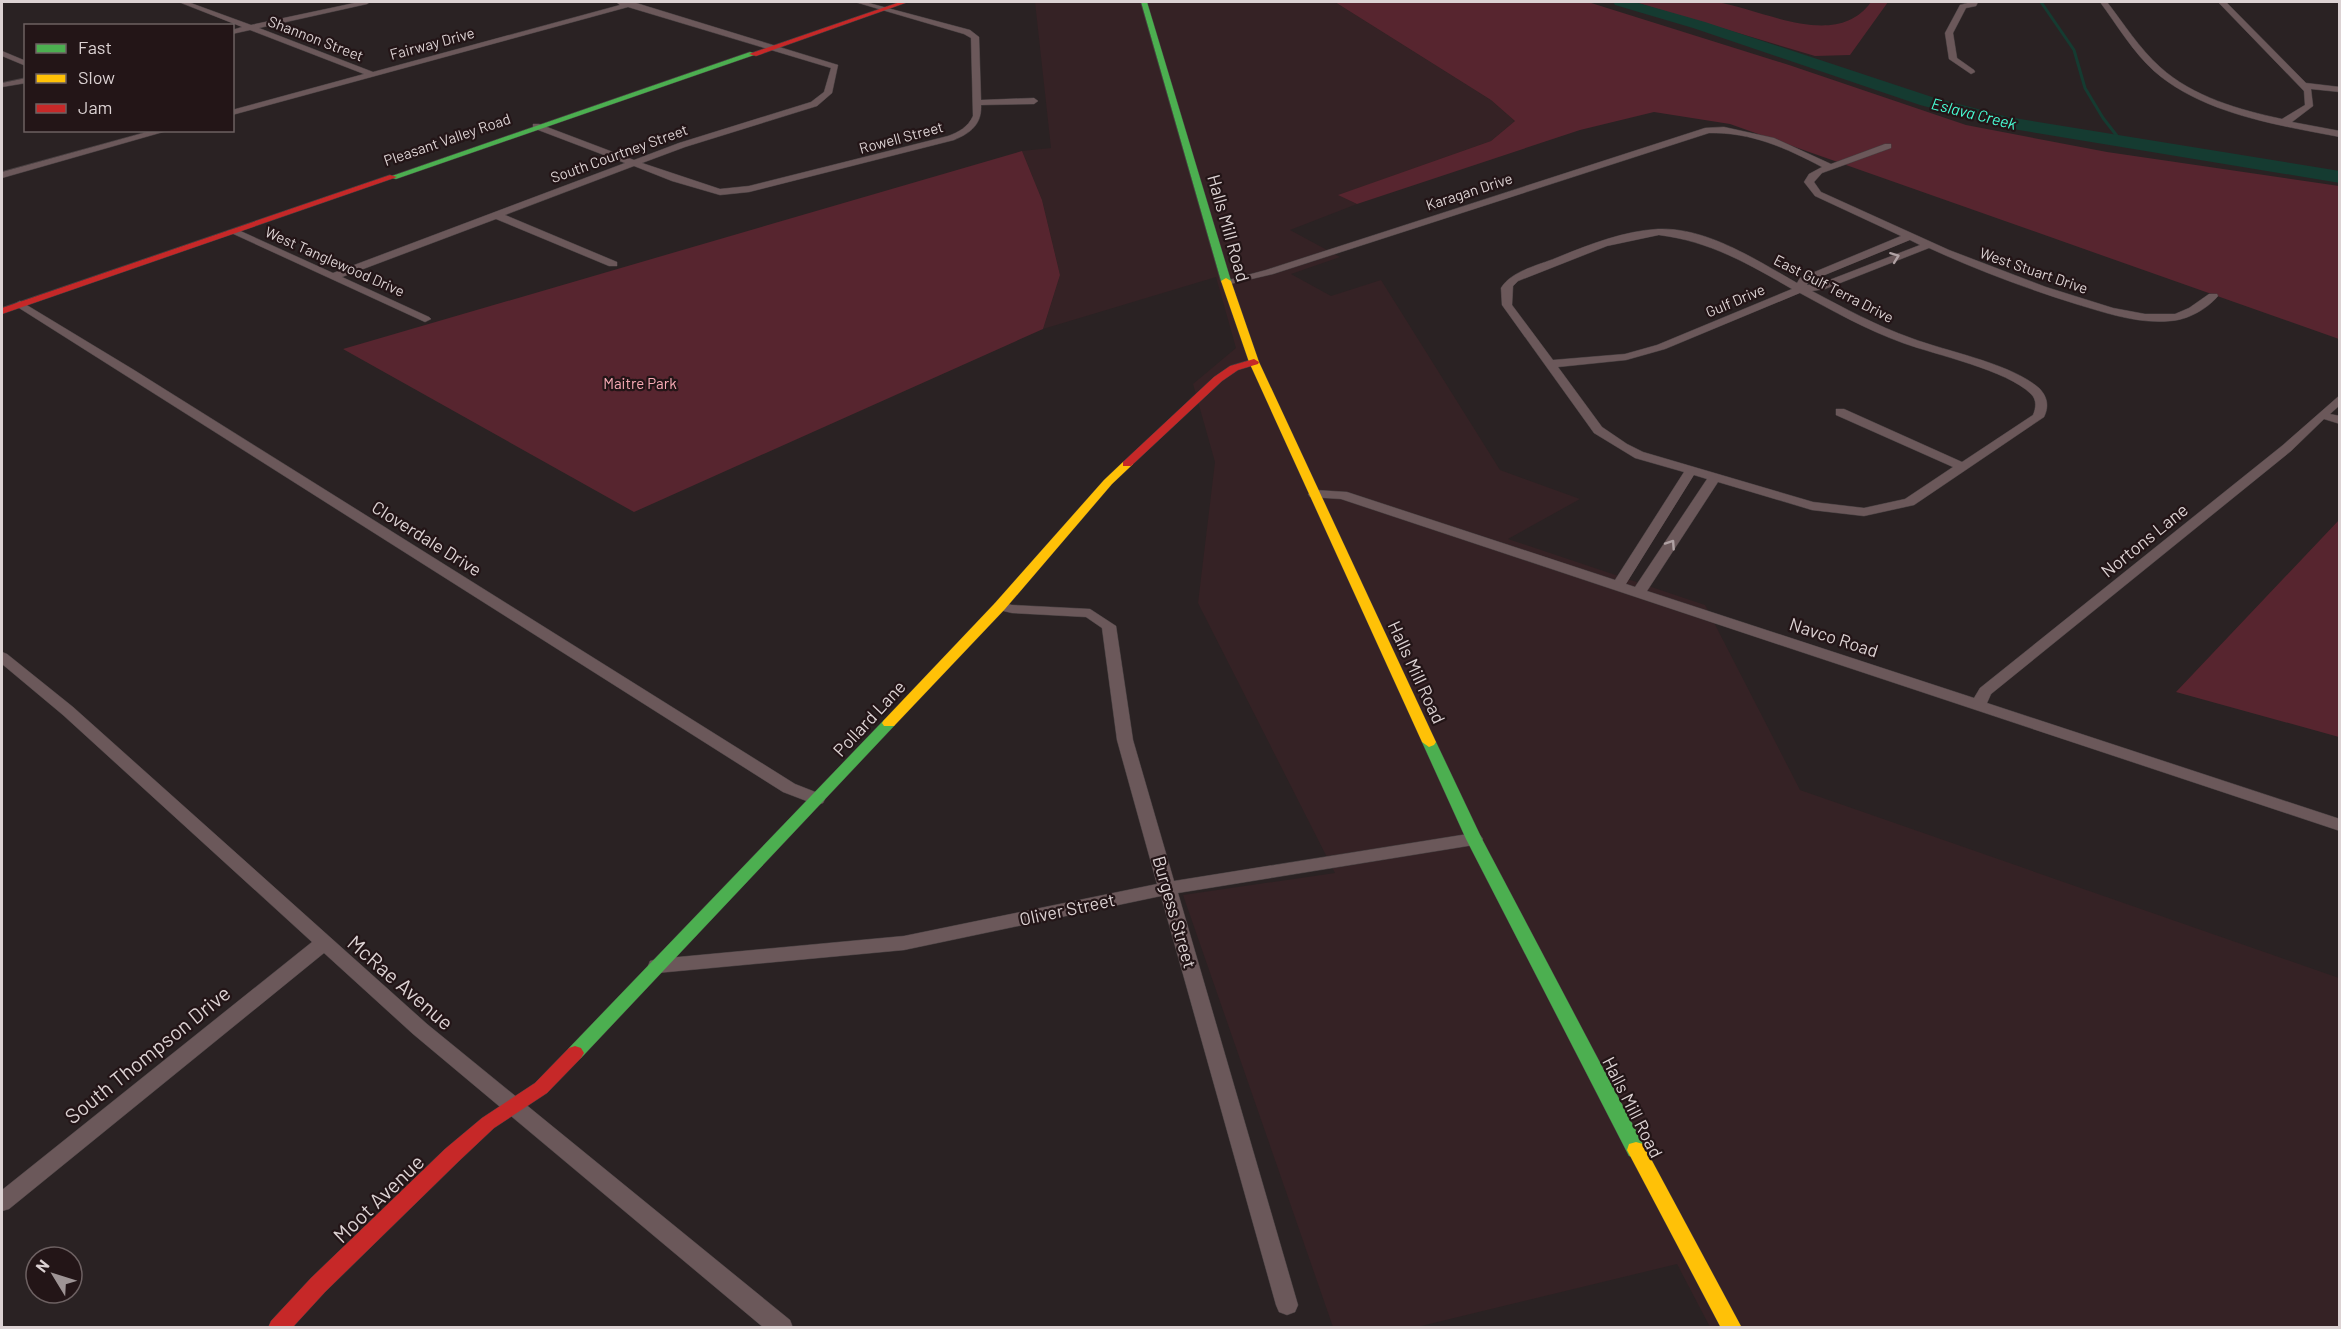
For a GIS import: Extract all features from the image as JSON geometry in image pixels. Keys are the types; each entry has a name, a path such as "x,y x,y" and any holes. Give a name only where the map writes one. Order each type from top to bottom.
{"street":[{"name":"Shannon Street","path":"183,2 373,75"},
{"path":"234,32 367,2"},
{"path":"619,2 774,45"},
{"name":"Fairway Drive","path":"234,112 639,2"},
{"name":"Rowell Street","path":"634,163 705,189 720,192 749,189 951,138 974,125 977,116 975,37 967,32 858,2"},
{"name":"Pleasant Valley Road","path":"2,311 536,126 904,2"},
{"name":"Halls Mill Road","path":"1144,2 1226,282 1254,362 1474,839 1641,1161 1732,1328"},
{"path":"1971,72 1953,59 1949,33 1962,4 1973,4 1974,2"},
{"path":"2104,2 2148,61 2178,85 2224,104 2284,122 2340,134"},
{"path":"2222,2 2308,90 2308,106 2298,116 2284,122"},
{"name":"South Courtney Street","path":"333,277 682,144 806,107 830,94 835,67 774,45"},
{"path":"2,53 24,63"},
{"path":"2,85 24,80"},
{"path":"2303,85 2340,90"},
{"path":"977,103 1034,101"},
{"path":"536,126 634,163"},
{"name":"Karagan Drive","path":"1226,282 1269,272 1691,134 1721,129 1757,135 1830,166"},
{"path":"2,175 159,132"},
{"path":"1830,166 1888,147"},
{"name":"West Stuart Drive","path":"1830,166 1812,176 1809,182 1818,194 1928,245 2024,285 2117,313 2152,318 2171,318 2185,314 2201,306 2213,296"},
{"path":"496,215 613,264"},
{"name":"West Tanglewood Drive","path":"232,231 425,318"},
{"name":"East Gulf Terra Drive","path":"1548,364 1507,305 1505,290 1508,284 1514,279 1641,233 1659,232 1697,238 1721,245 1854,318 2002,374 2027,385 2037,393 2042,409 2038,417 1962,467"},
{"path":"1800,289 1804,280 1910,236"},
{"name":"Gulf Drive","path":"1548,364 1626,357 1662,347 1800,289 1821,287 1928,245"},
{"path":"1848,262 1865,269"},
{"name":"Cloverdale Drive","path":"20,304 789,788 817,798"},
{"name":"Pollard Lane","path":"513,1106 557,1073 1000,606 1108,482 1190,403 1234,368 1254,362"},
{"path":"1548,364 1598,430 1639,456 1812,506 1848,512 1880,510 1909,502 1962,467"},
{"name":"Nortons Lane","path":"1978,706 1985,692 2287,448 2340,398"},
{"path":"1840,412 1962,467"},
{"path":"2322,415 2340,420"},
{"path":"1618,586 1690,472"},
{"path":"1638,593 1714,479"},
{"name":"Navco Road","path":"1315,494 1341,495 2340,825"},
{"name":"Burgess Street","path":"1000,606 1012,609 1089,613 1109,626 1125,740 1287,1305"},
{"name":"McRae Avenue","path":"2,657 68,711 420,1029 782,1328"},
{"name":"Oliver Street","path":"657,966 904,943 1168,888 1474,839"},
{"name":"South Thompson Drive","path":"2,1202 324,943"},
{"name":"Moot Avenue","path":"278,1328 318,1285 452,1155 488,1123 513,1106"}],"shaded area":[{"path":"1035,2 1335,2 1491,100 1515,121 1491,141 1339,195 1357,204 1290,230 1340,257 1291,274 1331,296 1381,280 1500,470 1580,499 1508,539 1705,605 1800,790 2339,978 2339,1327 1710,1327 1677,1264 1417,1327 1333,1327 1183,895 1335,873 1198,603 1215,462 1193,384 1236,348 1216,277 1043,329 1060,275 1042,200 1022,151 1051,148"}],"green space":[{"path":"1335,2 1588,2 1789,65 1966,125 2107,152 2339,186 2339,339 1730,124 1654,112 1580,130 1357,204 1338,195 1491,141 1515,121 1491,100"},
{"path":"1634,2 1716,2 1798,23 1819,25 1839,24 1856,16 1871,2 1888,2 1850,55 1815,56"},
{"name":"Maitre Park","path":"1022,151 1042,200 1060,275 1043,329 634,512 343,349"},
{"path":"2339,520 2339,737 2176,692"}],"waterway":[{"name":"Eslava Creek","path":"1620,2 1699,25 1926,101 2007,122 2340,177"},
{"path":"2041,2 2074,50 2085,88 2103,118 2121,141"}],"traffic: fast":[{"path":"1144,2 1226,281"},
{"path":"393,177 753,54"},
{"path":"575,1053 889,723"},
{"path":"1429,742 1474,839 1636,1150"}],"traffic: slow":[{"path":"1226,281 1254,362 1429,742"},
{"path":"889,723 1000,606 1108,482 1127,464"},
{"path":"1636,1150 1732,1328"}],"traffic: jam":[{"path":"753,54 905,2"},
{"path":"2,311 393,177"},
{"path":"1127,464 1218,379 1234,368 1254,362"},
{"path":"278,1328 318,1285 452,1155 488,1123 541,1088 575,1053"}]}
